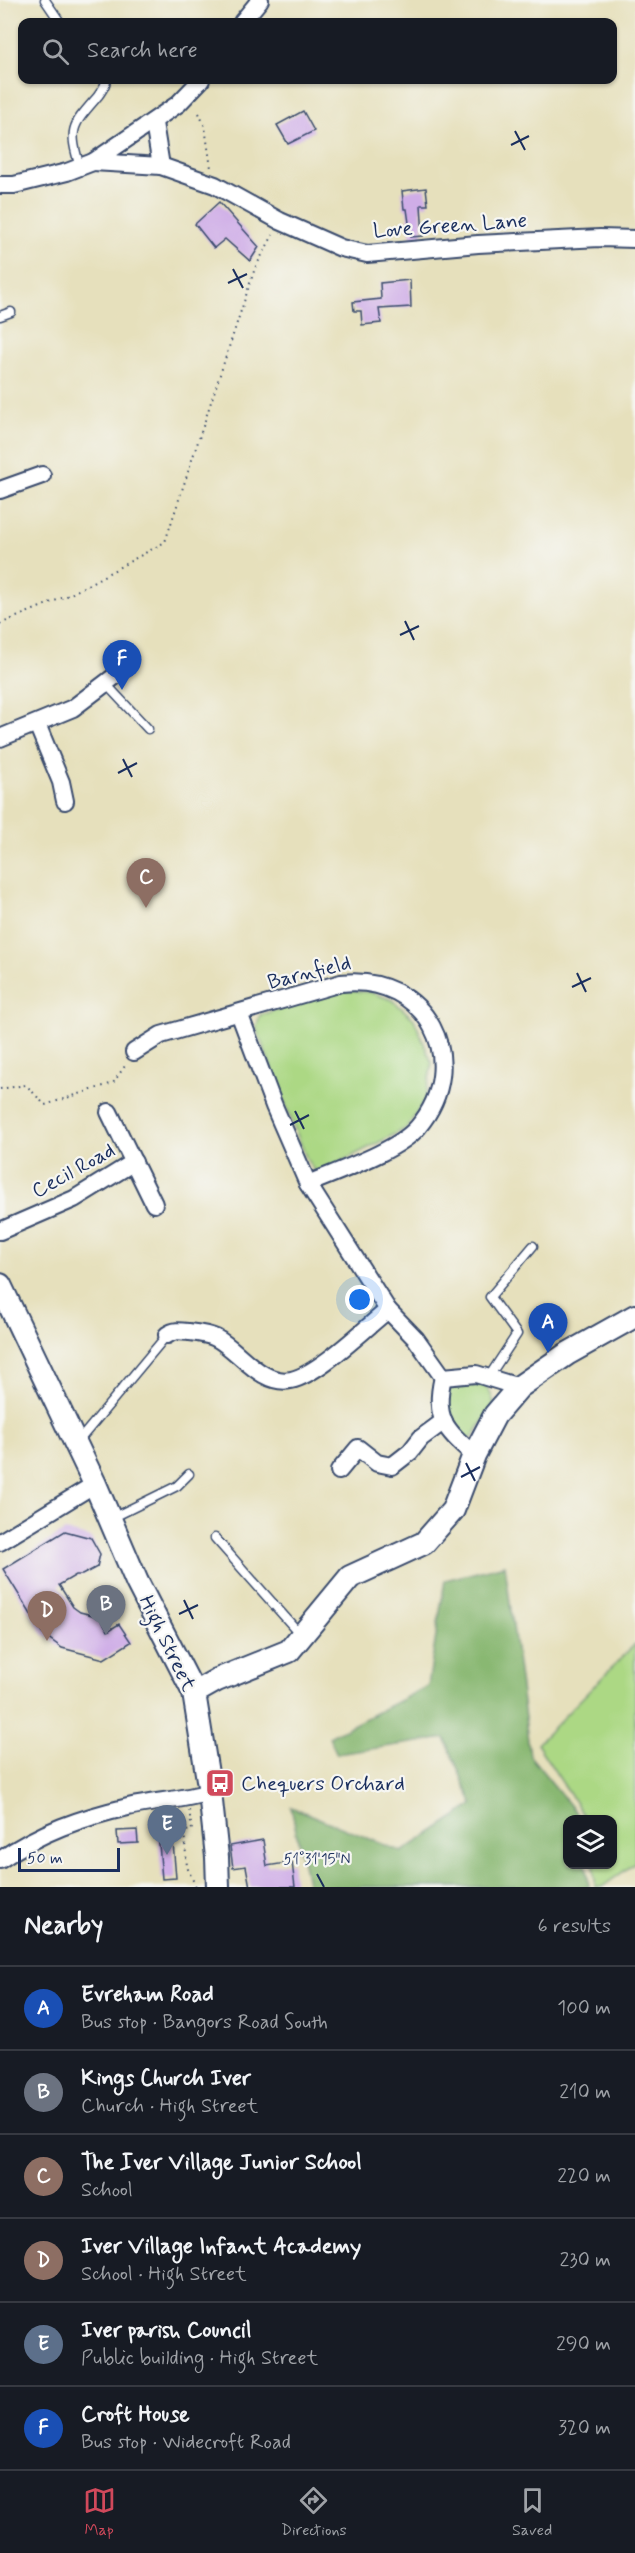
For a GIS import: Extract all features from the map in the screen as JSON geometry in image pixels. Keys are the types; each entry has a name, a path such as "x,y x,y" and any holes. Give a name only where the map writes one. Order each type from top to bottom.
{"main road":[{"name":"High Street","path":"0,1285 95,1484 137,1582 194,1693 210,1792 218,1887"},
{"path":"194,1693 217,1680 289,1651 350,1577 424,1543 453,1510 474,1455 495,1415 519,1387 567,1354 635,1316"}],"street":[{"path":"245,18 260,0"},
{"path":"0,185 24,182 87,164 153,123 178,104 197,84"},
{"path":"153,123 161,166"},
{"name":"Love Green Lane","path":"87,164 161,166 215,185 280,221 341,248 367,254 478,244 600,238 635,239"},
{"path":"0,490 42,475"},
{"path":"0,738 73,708 123,670"},
{"path":"37,724 61,782 65,801"},
{"name":"Barnfield","path":"134,1052 161,1035 341,983 368,981 406,996 430,1022 440,1044 443,1062 437,1095 417,1128 402,1140 377,1154 308,1184"},
{"path":"239,1013 274,1107 308,1184 388,1310 416,1340 443,1377 440,1414 449,1433 474,1455"},
{"path":"109,1112 154,1204"},
{"name":"Cecil Road","path":"0,1231 74,1199 134,1162"},
{"path":"167,1335 172,1331 183,1331 216,1338 262,1372 287,1380 298,1377 329,1358 388,1310"},
{"path":"443,1377 476,1374 519,1387"},
{"path":"339,1471 358,1448 377,1463 392,1466 410,1452 421,1437 444,1421"},
{"path":"0,1542 95,1484"},
{"path":"0,1860 56,1827 129,1807 187,1799 210,1792"}],"lane":[{"path":"45,0 57,18"},
{"path":"87,164 73,144 74,124 103,90 105,84"},
{"path":"0,316 11,312"},
{"path":"106,684 148,729"},
{"path":"488,1378 518,1334 490,1297 533,1246"},
{"path":"76,1444 167,1335"},
{"path":"110,1520 177,1486 189,1474"},
{"path":"215,1538 302,1635"}],"path":[{"path":"199,113 205,126 208,156 215,185"},
{"path":"0,624 69,595 165,542 255,268 280,221"},
{"path":"0,1089 26,1085 45,1106 113,1083 123,1071"},
{"path":"187,1799 192,1830 184,1831 187,1866 196,1887"}],"green space":[{"path":"330,992 370,992 392,1000 414,1019 432,1063 425,1100 407,1128 323,1171 315,1172 307,1160 256,1028 260,1015"},
{"path":"456,1382 477,1382 485,1385 494,1404 472,1438 459,1438 442,1403 450,1386"},
{"path":"505,1565 530,1756 578,1815 563,1815 563,1869 587,1869 589,1887 308,1887 291,1807 402,1852 473,1805 445,1738 337,1754 329,1737 428,1686 445,1580"},
{"path":"635,1644 635,1863 602,1887 596,1887 594,1869 617,1869 617,1815 583,1815 537,1744"}],"building":[{"path":"303,111 314,131 288,144 277,125"},
{"path":"426,188 428,205 421,205 423,236 411,237 402,191"},
{"path":"219,202 259,247 250,261 225,239 214,248 195,224"},
{"path":"410,280 411,307 379,309 381,323 362,325 361,311 354,311 353,302 381,299 380,283"},
{"path":"65,1531 91,1538 100,1554 97,1567 59,1585 73,1607 80,1612 100,1617 108,1631 119,1624 131,1642 104,1659 62,1648 43,1634 3,1569"},
{"path":"137,1830 138,1843 118,1844 117,1831"},
{"path":"172,1831 176,1878 162,1879 158,1832"},
{"path":"263,1840 267,1866 292,1862 295,1887 250,1887 246,1866 233,1868 230,1846"}],"place":[{"name":"Croft House","path":"122,690"},
{"name":"The Iver Village Junior School","path":"146,908"},
{"name":"Evreham Road","path":"548,1353"},
{"name":"Kings Church Iver","path":"106,1635"},
{"name":"Iver Village Infant Academy","path":"47,1641"},
{"name":"Chequers Orchard","path":"220,1783"},
{"name":"Iver parish Council","path":"167,1855"}]}
